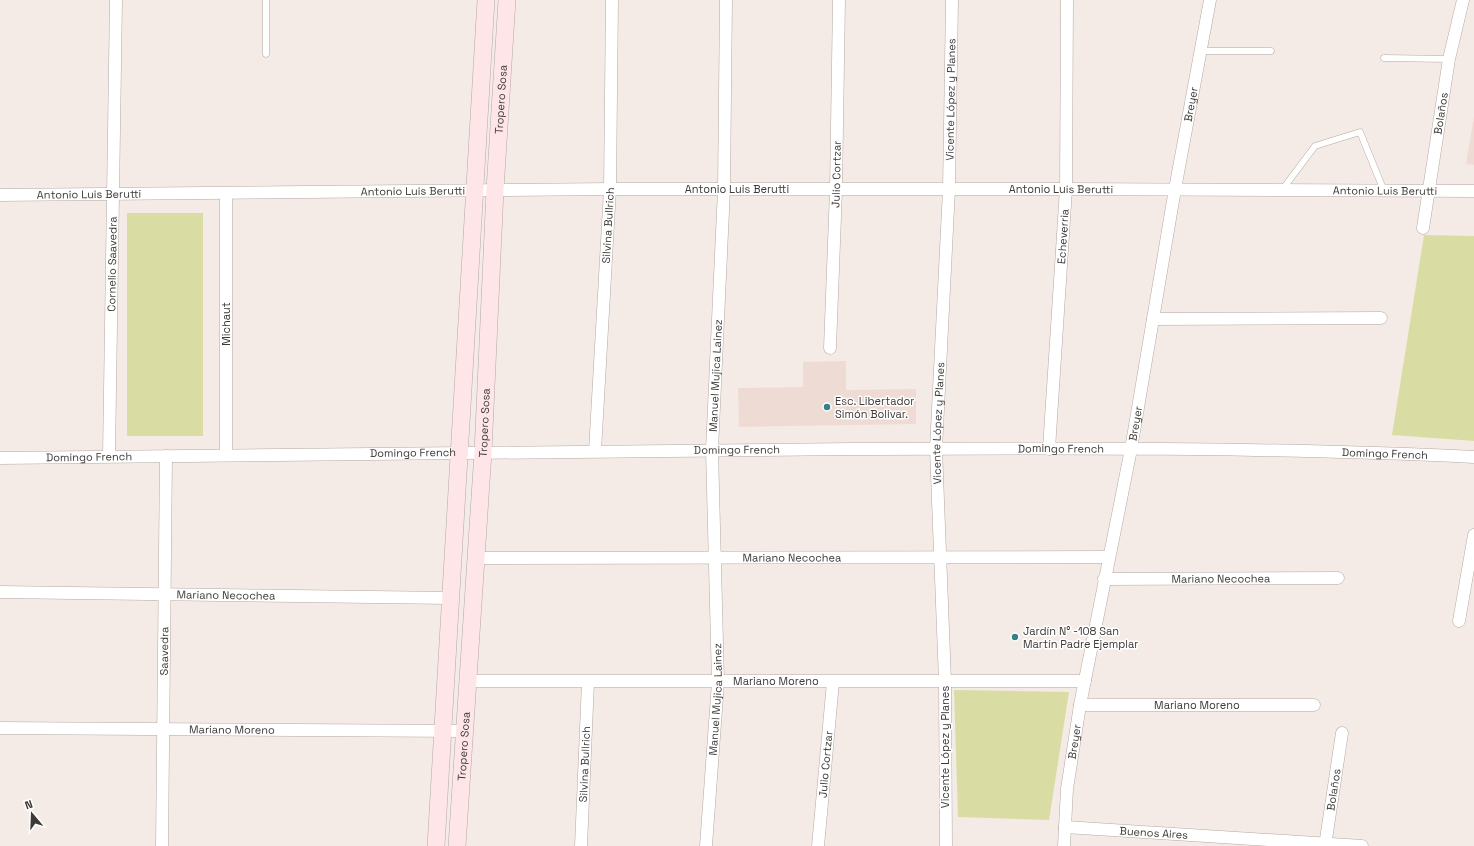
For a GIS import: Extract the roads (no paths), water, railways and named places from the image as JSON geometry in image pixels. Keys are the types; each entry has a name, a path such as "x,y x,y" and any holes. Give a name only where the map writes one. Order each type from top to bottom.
{"street":[{"name":"Cornelio Saavedra","path":"109,456 116,0"},
{"name":"Tropero Sosa","path":"436,846 486,0"},
{"name":"Tropero Sosa","path":"457,846 466,681 483,452 495,190 507,0"},
{"name":"Silvina Bullrich","path":"595,451 610,189 612,0"},
{"name":"Manuel Mujica Lainez","path":"706,846 718,682 712,450 724,189 726,0"},
{"name":"Julio Cortzar","path":"830,348 836,190 839,0"},
{"name":"Vicente López y Planes","path":"946,846 945,681 936,449 948,189 952,0"},
{"name":"Echeverria","path":"1050,449 1066,189 1067,0"},
{"name":"Breyer","path":"1064,846 1067,789 1080,705 1108,557 1131,449 1175,189 1210,0"},
{"name":"Bolaños","path":"1423,228 1449,59 1463,0"},
{"name":"Antonio Luis Berutti","path":"0,195 226,194 610,189 1175,189 1474,191"},
{"name":"Michaut","path":"226,194 226,455"},
{"path":"1154,319 1381,318"},
{"name":"Domingo French","path":"0,458 483,452 936,449 1131,449 1374,452 1474,456"},
{"name":"Saavedra","path":"162,846 162,728 166,456"},
{"path":"1459,621 1474,535"},
{"name":"Mariano Necochea","path":"475,558 1108,557"},
{"name":"Mariano Necochea","path":"1104,578 1338,578"},
{"name":"Mariano Necochea","path":"0,592 451,598"},
{"name":"Mariano Moreno","path":"466,681 1085,681"},
{"name":"Silvina Bullrich","path":"580,846 588,682"},
{"name":"Julio Cortzar","path":"818,846 833,682"},
{"name":"Mariano Moreno","path":"1080,705 1314,705"},
{"name":"Mariano Moreno","path":"0,728 463,731"},
{"name":"Bolaños","path":"1326,845 1327,826 1342,733"},
{"name":"Buenos Aires","path":"1064,827 1326,845 1362,846"}],"lane":[{"path":"266,0 266,54"},
{"path":"1200,51 1271,51"},
{"path":"1384,58 1449,59"},
{"path":"1282,190 1315,146 1360,132 1384,191"}],"place":[{"name":"Esc. Libertador Simón Bolivar.","path":"827,407"},
{"name":"Jardín N° -108 San Martín Padre Ejemplar","path":"1015,637"}]}
